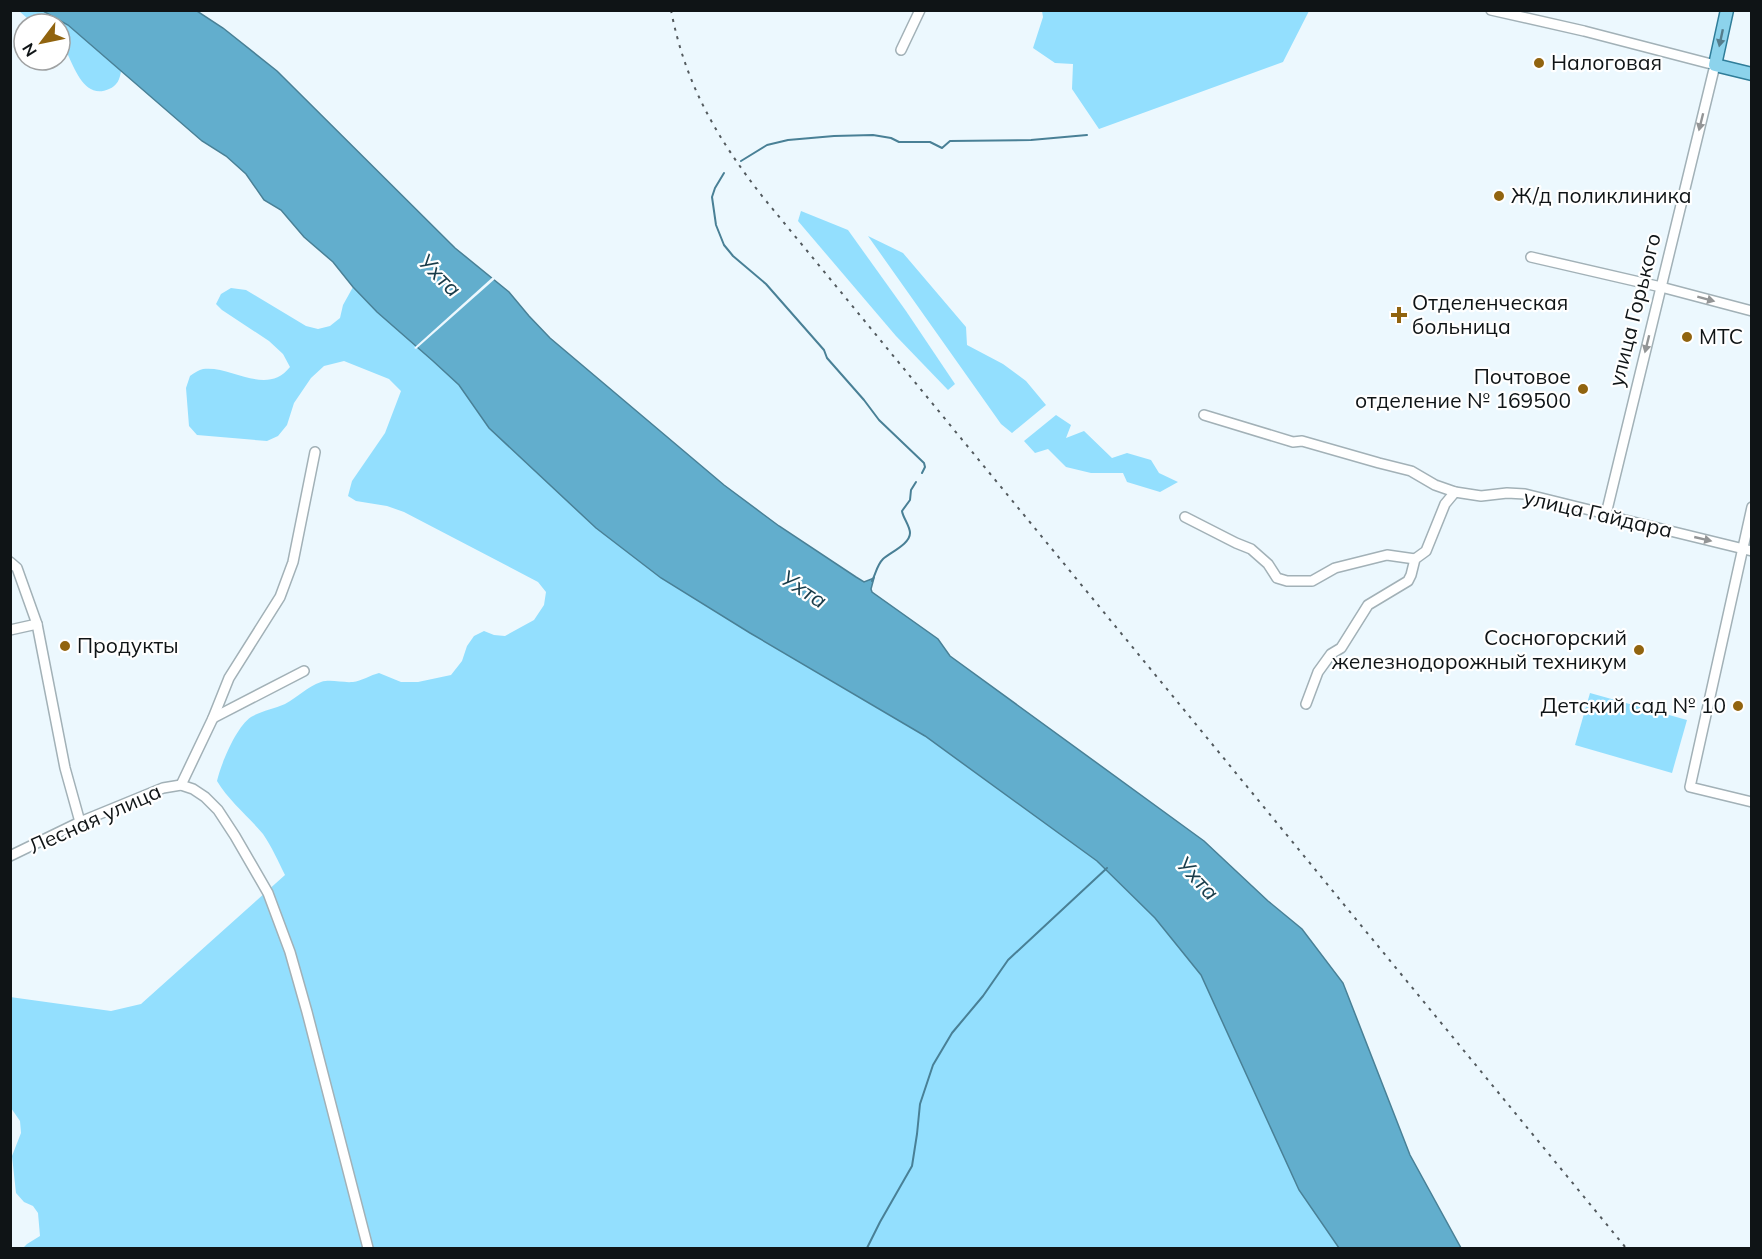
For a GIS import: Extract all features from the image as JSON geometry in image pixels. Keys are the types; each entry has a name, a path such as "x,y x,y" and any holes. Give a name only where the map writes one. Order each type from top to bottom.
{"main road":[{"name":"улица Горького","path":"1715,65 1727,10"},
{"path":"1715,65 1752,75"}],"street":[{"path":"901,50 920,10"},
{"path":"1491,10 1715,65"},
{"name":"улица Горького","path":"1606,514 1715,65"},
{"path":"1531,257 1752,311"},
{"name":"улица Гайдара","path":"1204,415 1293,442 1302,441 1379,464 1412,471 1435,485 1455,492 1481,496 1507,493 1525,494 1747,549"},
{"path":"315,452 288,579 280,597 229,678 181,785 205,797 218,810 268,893 290,952 308,1012 368,1248"},
{"path":"1306,704 1318,672 1331,654 1341,648 1368,605 1408,581 1412,575 1415,559 1426,551 1445,504 1455,492"},
{"path":"1752,507 1747,549 1690,787 1752,802"},
{"path":"1185,517 1251,549 1268,564 1277,578 1287,581 1311,581 1335,568 1387,555 1415,559"},
{"path":"10,562 17,568 37,624 65,768 80,822"},
{"path":"10,630 37,624"},
{"path":"213,718 304,671"},
{"name":"Лесная улица","path":"10,856 80,822 163,788 181,785"},
{"path":"10,851 22,851"}],"shaded area":[{"path":"19,11 45,12 20,12"},
{"path":"1042,11 1309,11 1283,62 1099,129 1072,89 1073,64 1055,63 1033,48 1043,17"},
{"path":"72,28 121,71 119,79 112,88 101,91 88,87 72,63"},
{"path":"801,211 848,230 955,384 948,390 896,336 798,221"},
{"path":"868,236 903,253 966,327 967,345 1003,364 1026,381 1046,405 1012,433 1001,424"},
{"path":"353,287 377,312 459,385 489,428 596,528 661,578 925,736 1097,861 1155,918 1201,975 1299,1190 1339,1248 23,1248 40,1236 38,1213 33,1206 24,1202 16,1193 12,1156 21,1133 20,1121 11,1108 10,997 111,1011 141,1004 285,875 263,834 217,781 230,746 245,722 255,715 285,704 321,682 353,682 379,673 401,682 418,682 451,675 462,661 467,646 474,636 484,631 505,636 534,620 544,605 546,592 538,582 404,512 387,506 356,501 348,496 352,481 385,433 401,391 389,379 344,361 324,366 311,378 294,403 287,425 278,436 267,441 197,435 189,426 186,388 190,376 195,373 203,369 214,369 260,380 281,376 290,367 283,354 269,341 216,304 221,294 231,288 246,290 306,326 318,329 330,326 340,318 343,305"},
{"path":"1056,415 1071,425 1066,438 1084,431 1112,458 1127,453 1151,460 1159,473 1178,482 1160,492 1127,482 1123,473 1091,473 1066,467 1048,449 1035,453 1024,441"},
{"path":"1590,693 1687,720 1672,773 1575,745"}],"water":[{"name":"Ухта","path":"43,11 197,11 223,28 277,71 455,248 509,292 550,338 724,485 779,526 864,582 874,578 872,592 938,639 950,656 1204,841 1268,901 1302,929 1343,983 1410,1155 1461,1248 1339,1248 1299,1190 1201,975 1155,918 1097,861 925,736 661,578 596,528 489,428 459,385 377,312 333,262 304,237 281,210 264,200 246,174 226,156 202,141 72,28 72,12"}],"pier":[{"path":"494,276 496,278 416,349 414,348"}],"waterway":[{"path":"741,161 767,145 788,140 834,136 873,135 899,142 930,142 942,148 950,141 1031,140 1087,135"},
{"path":"724,173 712,197 716,225 724,245 733,256 766,284 824,350 827,358 879,420 924,463 922,473"},
{"path":"872,581 881,561 904,544 909,537 910,530 902,511 910,500 911,490 916,482"},
{"path":"867,1248 912,1166 920,1104 933,1065 952,1033 983,996 1008,960 1107,868"}],"railway":[{"path":"671,10 685,62 705,109 731,153 762,196 1626,1248"}],"place":[{"name":"Налоговая","path":"1539,63"},
{"name":"Ж/д поликлиника","path":"1499,196"},
{"name":"Отделенческая больница","path":"1399,315"},
{"name":"МТС","path":"1687,337"},
{"name":"Почтовое отделение № 169500","path":"1583,389"},
{"name":"Продукты","path":"65,646"},
{"name":"Сосногорский железнодорожный техникум","path":"1639,650"},
{"name":"Детский сад № 10","path":"1738,706"}]}
